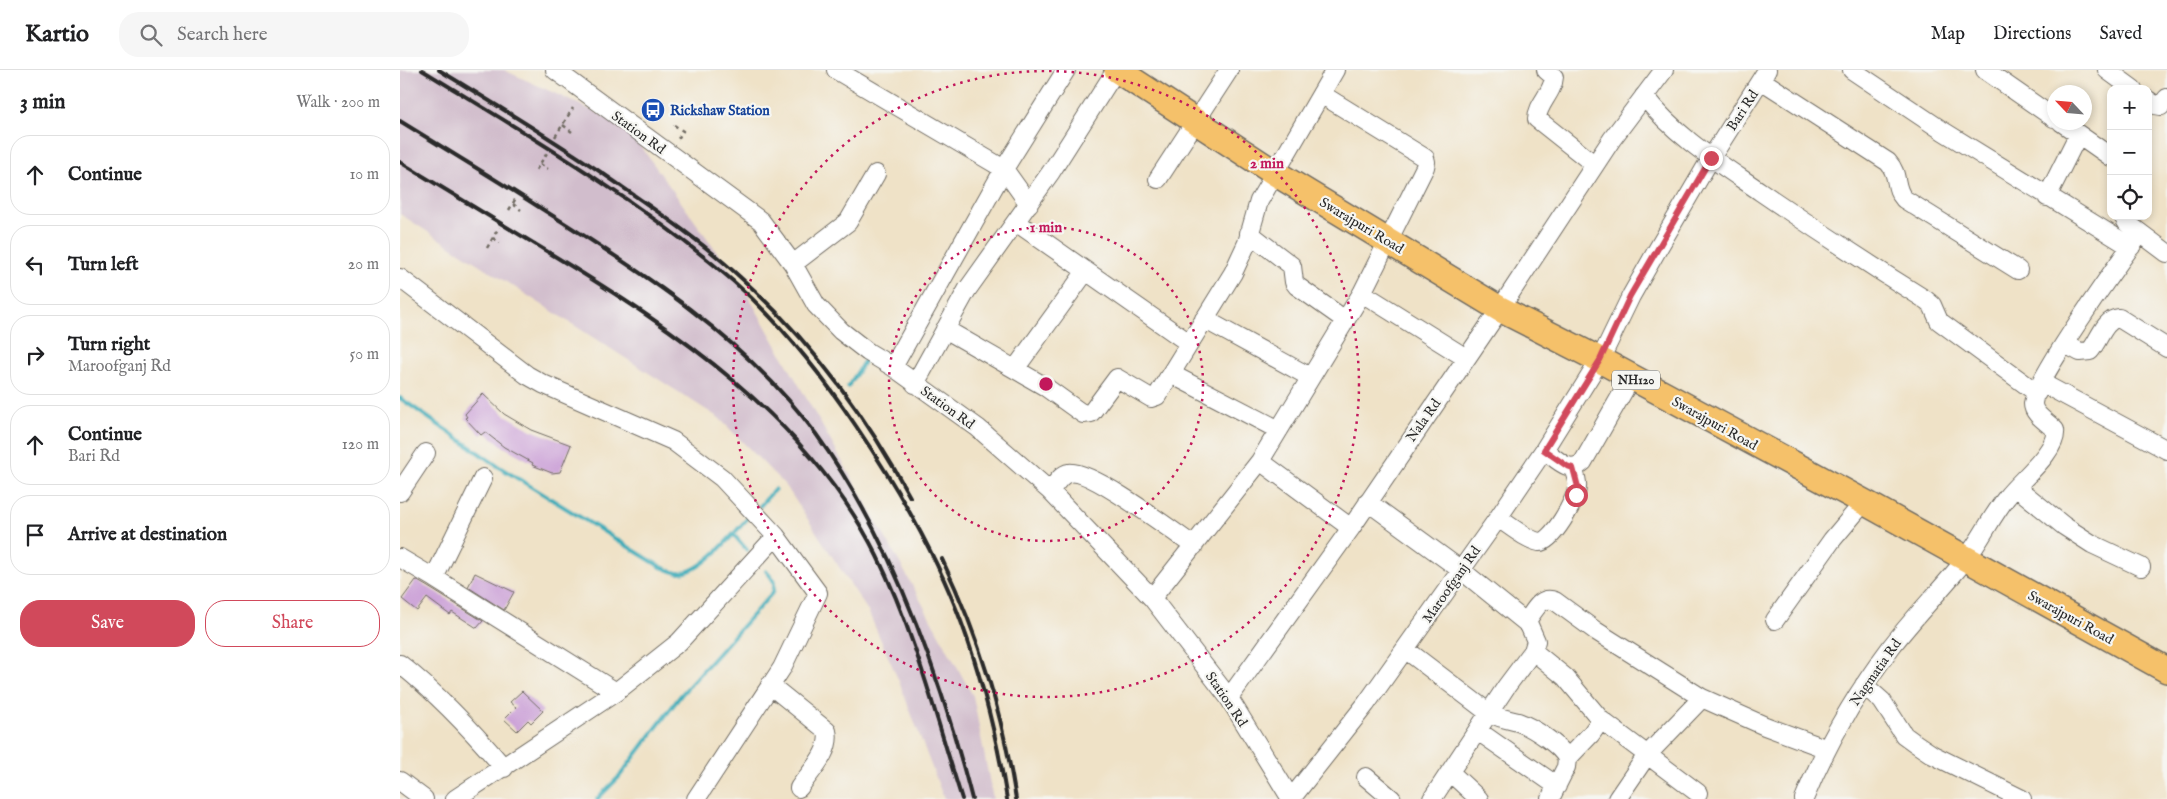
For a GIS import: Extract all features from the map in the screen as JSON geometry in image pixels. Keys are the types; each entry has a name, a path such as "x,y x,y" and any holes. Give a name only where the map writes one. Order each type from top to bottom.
{"highway":[{"name":"Swarajpuri Road","path":"1117,70 1275,172 1500,309 1600,360 1864,502 2167,670"}],"street":[{"name":"Station Rd","path":"555,70 761,221 793,264 816,305 835,324 868,352 893,367 978,428 1050,491 1152,598 1228,698 1291,799"},
{"path":"836,70 855,75 1004,169 1029,204"},
{"path":"893,367 1004,169 1066,70"},
{"path":"915,384 945,329 986,262 1029,204 1117,70"},
{"path":"1158,179 1229,70"},
{"path":"945,329 1044,386 1079,412 1088,415 1117,378 1154,398 1190,344 1241,259 1258,201 1335,70"},
{"path":"1546,70 1554,77 1554,83 1537,113 1537,119 1595,166"},
{"name":"Nala Rd","path":"1228,698 1351,528 1500,309 1612,139 1664,70"},
{"path":"1852,70 1935,126 2047,196 2135,241 2167,253"},
{"path":"1985,70 2047,113"},
{"path":"2107,70 2128,85"},
{"path":"1764,75 1888,162 1894,169 1899,194 1904,200 2018,270"},
{"name":"Bari Rd","path":"1600,360 1630,296 1711,158 1764,75"},
{"path":"1152,598 1260,461 1362,293 1426,162 1419,154 1321,94"},
{"path":"1644,96 1666,123 1711,158 1814,229 1926,300 1932,305 1939,321 2039,388 2167,450"},
{"path":"2152,102 2161,106 2167,98"},
{"path":"2071,130 2107,154"},
{"path":"2047,196 2078,135"},
{"path":"793,264 848,222 876,174"},
{"path":"2125,220 2135,241"},
{"path":"1016,222 1190,344"},
{"path":"1249,233 1292,266 1294,282 1297,286 1345,320"},
{"path":"2039,388 2135,241"},
{"path":"1015,369 1086,271"},
{"path":"400,278 528,375 543,384 673,441 722,478 776,536 818,593 782,668 696,799"},
{"path":"1362,293 1466,358"},
{"path":"2066,344 2080,352 2090,351 2108,323 2113,318 2119,318 2167,348"},
{"path":"1204,320 1310,377"},
{"name":"Maroofganj Rd","path":"1291,799 1366,704 1498,518 1544,450 1600,360"},
{"path":"1171,374 1279,430"},
{"path":"1544,450 1573,468 1583,462 1631,378"},
{"name":"Nagmatia Rd","path":"1804,799 1826,749 1864,685 1892,646 1966,558 1997,510 2051,445 2056,435 2052,426 2036,412 2033,405 2039,388"},
{"path":"400,492 426,453"},
{"path":"1260,461 1351,528"},
{"path":"1498,518 1530,538 1538,542 1544,542 1551,536 1572,505 1576,495 1578,487 1573,468"},
{"path":"1050,491 1062,477 1069,473 1078,473 1122,497 1194,546"},
{"path":"434,578 483,478"},
{"path":"2016,487 2064,526 2092,544 2141,567"},
{"path":"1368,502 1461,570 1526,622 1534,633 1536,640 1533,651 1489,713 1451,774 1432,799"},
{"path":"1775,620 1832,540 1864,502"},
{"path":"455,799 616,692 679,642 776,536"},
{"path":"400,558 616,692"},
{"path":"1526,622 1541,602 1550,599 1555,601 1596,630 1702,698 1765,726 1826,749"},
{"path":"1405,649 1489,713 1504,720 1526,726 1560,748 1567,759"},
{"path":"1533,651 1564,676 1601,720 1698,793"},
{"path":"400,664 448,705 504,768"},
{"path":"770,685 821,724 827,731 829,738 826,748 799,788"},
{"path":"1864,685 1882,701 1904,735 1915,743 1933,755 2022,799"},
{"path":"1617,799 1648,755 1702,698"},
{"path":"1478,732 1554,792 1567,759 1591,734 1601,720"},
{"path":"1451,774 1479,799"},
{"path":"1366,777 1392,799"},
{"path":"400,781 424,799"}],"path":[{"path":"555,137 573,108"},
{"path":"562,125 572,132"},
{"path":"669,154 683,131 674,126"},
{"path":"536,170 546,153"},
{"path":"540,164 548,169"},
{"path":"509,210 516,198"},
{"path":"513,204 521,210"},
{"path":"487,248 499,227"},
{"path":"493,238 500,243"}],"shaded area":[{"path":"400,70 504,70 626,126 746,292 973,696 993,799 944,799 898,679 868,611 786,486 719,418 400,214"}],"building":[{"path":"483,394 504,414 531,430 571,445 560,472 552,473 532,465 533,463 504,447 485,432 481,435 465,418 467,417 465,414"},
{"path":"475,573 514,592 504,610 468,587"},
{"path":"416,580 483,621 477,628 452,612 450,615 427,598 417,611 402,599"},
{"path":"522,691 543,711 531,723 528,720 517,731 504,719 516,707 510,702"}],"waterway":[{"path":"848,387 865,360"},
{"path":"400,398 496,465 661,567 673,572 689,571 707,560 726,543 748,518"},
{"path":"760,506 775,489"},
{"path":"733,534 747,550"},
{"path":"597,799 619,777 681,695 773,592 773,581 766,571"}],"railway":[{"path":"422,70 582,169 697,251 751,297 814,368 843,407 887,473 928,546 952,598 983,689 999,754 1007,799"},
{"path":"439,70 605,175 691,236 740,277 813,352 834,379 875,437 910,497"},
{"path":"400,121 507,187 654,282 725,337 758,367 788,400 816,434 843,475 868,518 890,563 911,609 929,657 945,704 972,799"},
{"path":"400,162 596,282 690,346 735,382 776,420 814,461 848,507 877,556 890,585 914,645 962,799"},
{"path":"942,559 968,618 988,676 1004,736 1016,799"}],"place":[{"name":"Rickshaw Station","path":"653,110"}],"route":[{"path":"1576,495 1578,487 1573,468 1544,450 1600,360 1630,296 1711,158"}]}
